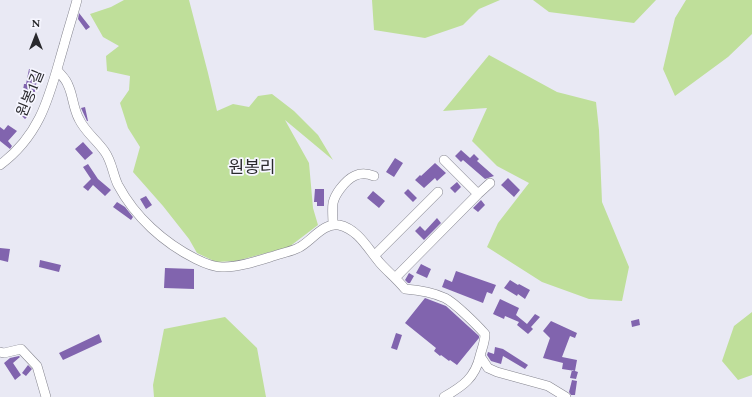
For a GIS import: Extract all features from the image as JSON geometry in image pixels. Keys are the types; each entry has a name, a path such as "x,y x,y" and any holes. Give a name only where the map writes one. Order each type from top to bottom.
{"street":[{"name":"원봉1길","path":"2,160 19,148 40,118 49,98 77,0"},
{"path":"57,70 68,85 78,119 110,160 114,177 125,196 155,232 195,259 222,268 238,265 298,248 319,232 333,225 338,225 351,230 396,277 405,289 426,291 446,299 485,334 485,344 471,378 444,397"},
{"path":"444,160 478,194"},
{"path":"333,225 333,202 346,181 352,176 360,174 374,176"},
{"path":"396,277 490,183"},
{"path":"375,255 438,192"},
{"path":"0,352 4,353 21,349 29,356 36,366 46,397"},
{"path":"480,356 488,368 497,372 548,386 566,397"}],"green space":[{"path":"124,0 189,0 217,111 233,104 249,107 258,96 272,94 294,111 318,135 333,160 285,120 309,163 313,208 318,225 289,247 236,261 216,262 197,253 189,239 163,206 133,172 140,147 128,128 120,103 129,90 130,76 107,71 106,56 119,46 103,37 90,14 111,7"},
{"path":"372,0 500,0 479,9 463,25 425,38 374,30"},
{"path":"533,0 656,0 634,23 549,12"},
{"path":"686,0 752,0 752,34 728,57 675,96 663,69 675,18"},
{"path":"489,55 557,92 596,102 599,130 602,202 629,267 622,301 589,299 542,282 487,247 498,223 529,183 497,166 472,141 487,108 443,111"},
{"path":"752,312 752,375 738,380 722,361 734,326"},
{"path":"225,317 257,348 266,397 154,397 153,385 164,329"}],"building":[{"path":"79,13 90,27 86,30 78,19"},
{"path":"29,69 38,71 35,92 23,90 24,84 26,84"},
{"path":"23,107 30,114 25,119 18,112"},
{"path":"85,107 88,121 81,108"},
{"path":"8,125 17,131 8,141 12,146 10,149 0,141 0,127 4,130"},
{"path":"83,142 93,153 85,160 75,149"},
{"path":"461,150 470,158 474,154 479,159 477,161 494,176 485,179 463,160 461,162 455,156"},
{"path":"395,158 403,163 394,177 386,172"},
{"path":"435,163 446,173 437,181 435,178 424,188 415,180"},
{"path":"88,164 98,179 111,190 105,196 93,185 88,191 83,187 91,179 83,167"},
{"path":"508,178 520,190 514,197 501,185"},
{"path":"457,182 461,187 455,193 450,188"},
{"path":"315,189 324,189 324,206 317,206 317,202 314,202"},
{"path":"408,189 417,198 413,202 404,193"},
{"path":"373,191 385,201 379,208 367,198"},
{"path":"146,196 152,205 146,209 140,199"},
{"path":"481,200 485,205 478,212 473,208"},
{"path":"117,202 125,207 133,217 131,220 113,207"},
{"path":"437,218 441,223 424,240 415,231 420,226 425,231"},
{"path":"0,248 10,249 8,262 0,260"},
{"path":"40,260 61,265 59,272 39,267"},
{"path":"421,264 431,269 427,278 416,273"},
{"path":"165,268 194,269 194,289 164,288"},
{"path":"456,271 496,285 492,294 487,292 483,303 442,287 445,279 452,282"},
{"path":"409,273 414,276 410,283 408,283 405,280"},
{"path":"510,280 530,290 525,299 504,288"},
{"path":"425,298 446,306 479,336 479,338 457,365 441,355 440,356 434,351 436,348 405,323"},
{"path":"500,299 519,308 516,315 527,324 535,314 540,317 531,327 533,329 528,334 517,325 519,322 505,316 504,319 493,314"},
{"path":"639,319 640,325 632,327 631,321"},
{"path":"551,321 577,333 575,338 570,336 562,357 577,360 575,371 562,369 563,363 543,358 550,338 543,331"},
{"path":"396,333 402,335 397,350 391,348"},
{"path":"99,334 102,342 63,360 59,353"},
{"path":"495,347 503,349 528,365 525,369 503,356 501,364 491,361 487,355 488,352 494,354"},
{"path":"20,357 13,363 21,375 15,380 4,363 10,358"},
{"path":"28,365 32,369 26,376 22,373"},
{"path":"572,370 578,372 576,379 570,378"},
{"path":"572,380 577,381 575,395 571,395 569,392"}],"district":[{"name":"원봉리","path":"252,170"}]}
